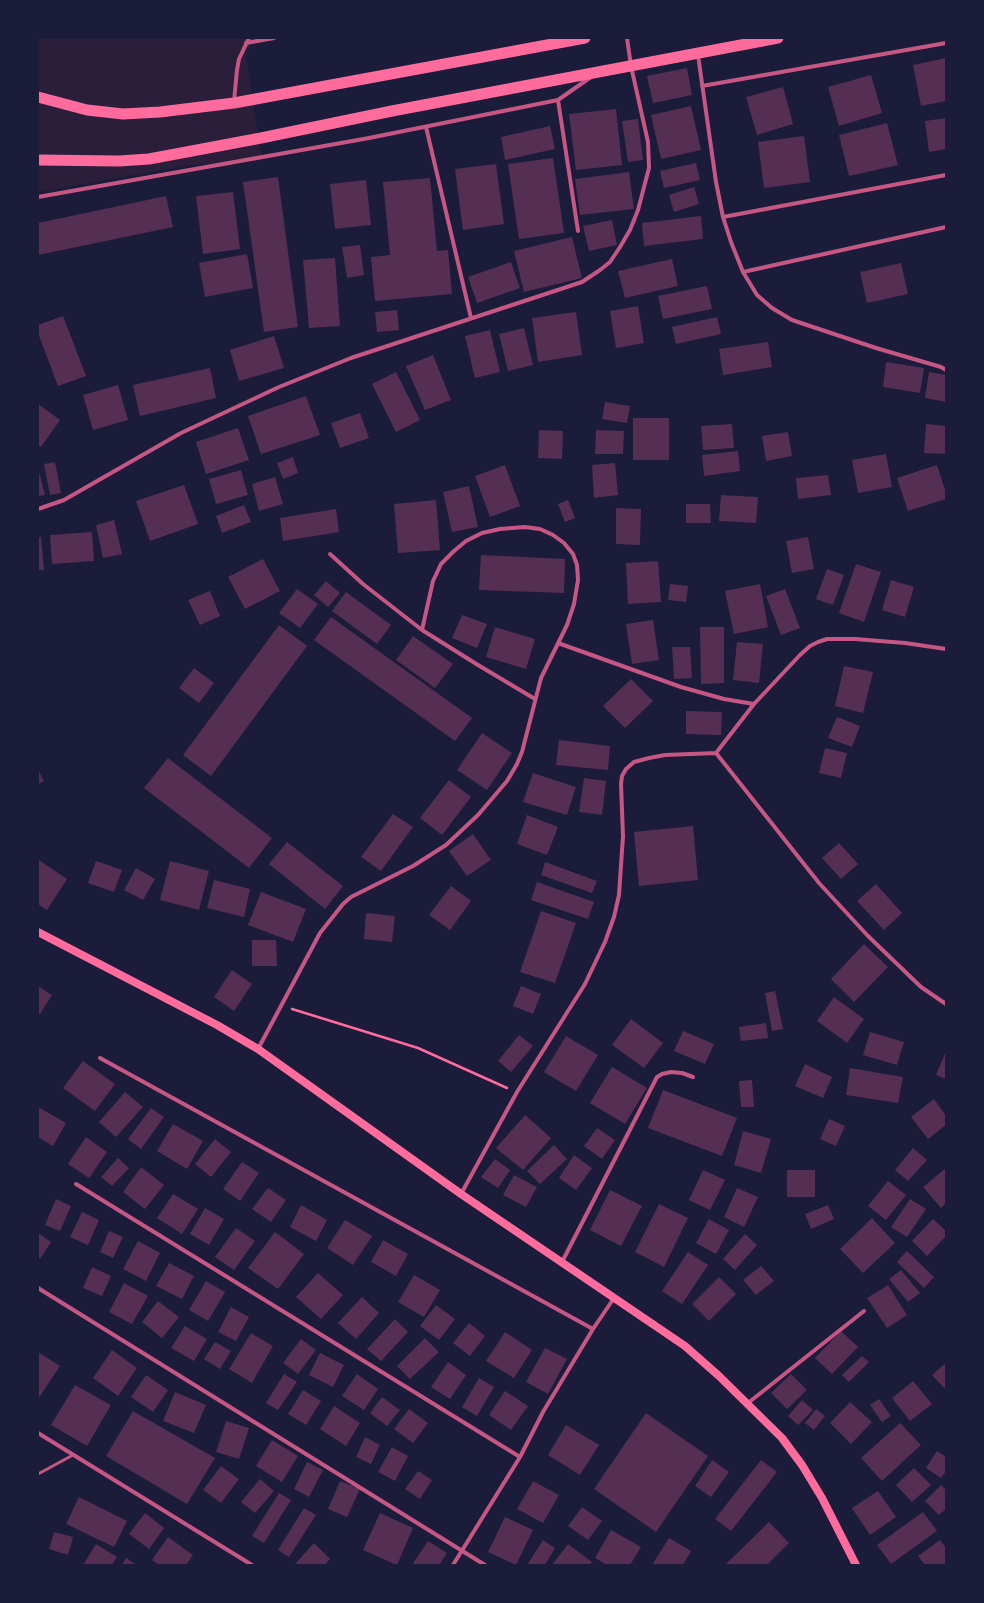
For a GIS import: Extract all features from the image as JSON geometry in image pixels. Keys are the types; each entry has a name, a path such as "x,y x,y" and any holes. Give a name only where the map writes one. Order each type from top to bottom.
{"highway":[{"path":"38,97 87,110 123,114 160,112 234,103 585,38"},
{"path":"38,160 119,161 148,159 599,71 698,54 778,38"}],"main road":[{"path":"38,932 217,1025 258,1049 461,1194 685,1346 748,1403 782,1438 802,1465 822,1498 856,1565"}],"street":[{"path":"234,103 239,59 249,38"},
{"path":"246,43 274,38"},
{"path":"38,509 64,500 181,433 279,387 351,358 471,318 538,298 582,282 600,270 610,262 630,230 638,210 649,168 648,142 631,66 627,38"},
{"path":"702,86 946,43"},
{"path":"698,54 716,182 723,217 743,272 757,295 772,308 792,320 876,348 944,367 946,370"},
{"path":"38,197 361,140 558,100 599,71"},
{"path":"558,100 578,231"},
{"path":"426,126 471,318"},
{"path":"723,217 946,175"},
{"path":"743,272 946,227"},
{"path":"258,1049 280,1005 320,933 343,904 351,897 413,866 446,845 478,815 503,786 518,764 541,678 558,643 574,604 578,580 577,565 573,554 564,543 553,535 540,529 525,526 482,533 454,551 441,564 437,571 428,602 422,630"},
{"path":"330,554 363,584 422,630 535,699"},
{"path":"716,754 754,704 810,646 823,641 855,639 905,643 946,649"},
{"path":"558,643 681,687 724,699 754,704"},
{"path":"716,754 819,883 868,936 921,988 946,1004"},
{"path":"461,1194 517,1092 585,984 605,942 614,916 619,895 623,836 621,784 622,776 626,769 634,762 649,758 716,754"},
{"path":"100,1058 593,1329"},
{"path":"562,1262 657,1077 671,1072 682,1073 693,1077"},
{"path":"76,1184 520,1457"},
{"path":"38,1288 485,1565"},
{"path":"454,1565 520,1457 543,1412 593,1329 615,1298"},
{"path":"748,1403 864,1311"},
{"path":"38,1433 252,1565"}],"lane":[{"path":"38,1474 73,1454"}],"path":[{"path":"280,1005 418,1048 517,1092"}],"shaded area":[{"path":"38,38 254,38 246,57 262,160 191,165 38,192"}],"building":[{"path":"946,58 946,101 921,106 913,65"},
{"path":"687,68 692,95 653,103 647,76"},
{"path":"871,75 882,113 839,126 828,87"},
{"path":"783,87 793,124 757,135 746,97"},
{"path":"691,106 701,150 661,159 651,115"},
{"path":"616,109 622,165 576,170 569,114"},
{"path":"946,118 946,149 929,152 925,121"},
{"path":"638,119 643,160 628,162 622,121"},
{"path":"887,123 898,165 849,176 839,135"},
{"path":"550,126 555,149 505,160 501,137"},
{"path":"804,136 810,182 764,188 758,142"},
{"path":"553,158 564,233 519,239 508,164"},
{"path":"696,163 700,180 664,188 660,171"},
{"path":"496,164 504,224 463,230 455,169"},
{"path":"629,172 634,209 580,215 575,179"},
{"path":"278,177 298,327 264,332 243,182"},
{"path":"430,178 437,251 448,250 452,294 375,301 371,257 390,255 383,182"},
{"path":"366,180 371,225 335,229 330,184"},
{"path":"694,187 699,204 674,212 669,195"},
{"path":"233,192 240,249 203,254 196,196"},
{"path":"166,196 173,227 38,255 38,223"},
{"path":"701,216 703,239 644,246 642,223"},
{"path":"612,220 617,245 589,251 583,226"},
{"path":"572,237 582,278 524,292 514,251"},
{"path":"360,245 364,275 347,278 342,247"},
{"path":"247,254 253,288 205,297 199,263"},
{"path":"335,258 340,326 309,328 303,260"},
{"path":"672,259 678,286 625,298 618,271"},
{"path":"511,262 520,288 477,303 468,277"},
{"path":"901,263 908,294 867,303 860,272"},
{"path":"707,286 712,309 663,319 658,296"},
{"path":"638,306 644,343 616,348 610,311"},
{"path":"397,310 399,330 377,332 375,312"},
{"path":"576,312 582,355 538,362 532,318"},
{"path":"63,316 86,376 58,386 38,333 38,325"},
{"path":"717,317 721,334 676,344 672,327"},
{"path":"524,328 533,365 508,371 499,334"},
{"path":"490,330 500,372 475,378 465,336"},
{"path":"274,336 284,368 239,381 230,350"},
{"path":"768,342 772,367 723,375 719,349"},
{"path":"433,355 451,400 425,410 406,366"},
{"path":"886,362 924,368 920,393 883,387"},
{"path":"210,368 216,398 140,416 133,385"},
{"path":"396,372 420,420 396,432 372,384"},
{"path":"929,372 946,375 946,402 925,398"},
{"path":"118,385 128,420 93,430 83,395"},
{"path":"306,396 320,435 261,454 248,416"},
{"path":"605,402 630,406 627,423 602,419"},
{"path":"38,404 60,420 41,447 38,445"},
{"path":"360,413 369,438 340,448 331,423"},
{"path":"633,418 669,418 669,460 633,460"},
{"path":"732,424 734,448 703,450 701,426"},
{"path":"926,424 946,426 946,454 924,453"},
{"path":"238,428 249,460 206,474 196,442"},
{"path":"539,430 563,431 562,459 538,458"},
{"path":"596,430 624,431 623,454 595,454"},
{"path":"788,432 792,456 766,461 762,436"},
{"path":"738,451 740,471 704,476 702,455"},
{"path":"886,454 892,487 858,493 852,460"},
{"path":"293,457 298,473 283,479 277,463"},
{"path":"55,462 61,493 50,495 44,464"},
{"path":"615,463 618,495 594,498 592,465"},
{"path":"505,465 520,506 490,517 475,476"},
{"path":"937,465 946,493 946,499 908,511 897,478"},
{"path":"38,468 45,495 38,496"},
{"path":"241,470 248,495 216,504 209,479"},
{"path":"828,475 831,495 798,499 796,478"},
{"path":"275,477 283,504 259,511 252,484"},
{"path":"184,485 198,524 150,541 136,501"},
{"path":"469,486 478,527 452,532 443,492"},
{"path":"721,495 758,497 756,523 719,521"},
{"path":"436,500 440,550 398,553 394,504"},
{"path":"568,500 575,518 565,522 558,504"},
{"path":"686,504 710,504 711,523 686,523"},
{"path":"244,505 251,522 222,533 216,516"},
{"path":"616,508 641,509 640,545 616,544"},
{"path":"336,509 339,532 283,541 280,518"},
{"path":"114,520 122,554 103,558 96,525"},
{"path":"92,532 94,561 52,564 50,535"},
{"path":"38,537 41,537 44,570 38,570"},
{"path":"808,537 814,569 792,573 786,541"},
{"path":"481,555 565,559 564,593 479,590"},
{"path":"263,559 280,591 245,609 228,577"},
{"path":"658,561 661,602 628,604 626,563"},
{"path":"856,564 881,572 864,622 839,613"},
{"path":"827,569 844,575 833,605 816,599"},
{"path":"891,580 914,587 905,617 882,610"},
{"path":"326,581 340,593 328,607 314,595"},
{"path":"670,584 688,586 686,602 668,600"},
{"path":"760,584 768,627 734,634 725,591"},
{"path":"297,589 318,604 300,628 279,613"},
{"path":"785,589 800,628 781,635 766,596"},
{"path":"210,591 220,616 200,625 188,600"},
{"path":"346,592 391,625 377,644 332,611"},
{"path":"462,615 487,624 477,648 452,638"},
{"path":"331,617 472,718 455,741 314,640"},
{"path":"653,620 659,660 632,664 626,624"},
{"path":"279,625 307,646 211,776 183,755"},
{"path":"495,627 535,639 526,669 486,657"},
{"path":"700,627 724,627 724,683 701,684"},
{"path":"413,636 453,664 435,688 396,660"},
{"path":"737,642 763,644 759,683 733,680"},
{"path":"672,647 690,647 692,678 674,679"},
{"path":"844,666 873,672 863,713 835,706"},
{"path":"194,668 214,683 199,703 179,688"},
{"path":"631,679 653,701 625,728 603,706"},
{"path":"686,711 722,712 721,735 686,734"},
{"path":"837,717 860,726 852,747 828,738"},
{"path":"482,733 512,753 487,790 457,770"},
{"path":"559,740 610,746 608,770 556,765"},
{"path":"825,748 847,753 841,778 819,773"},
{"path":"168,758 272,838 249,868 144,788"},
{"path":"38,770 44,781 38,784"},
{"path":"533,773 576,787 567,815 523,802"},
{"path":"584,778 606,781 602,815 579,812"},
{"path":"449,780 471,797 442,835 420,818"},
{"path":"393,814 413,827 381,871 361,857"},
{"path":"527,815 558,827 547,855 517,844"},
{"path":"693,826 698,880 639,886 634,832"},
{"path":"473,834 491,860 467,876 449,851"},
{"path":"287,842 343,886 325,909 269,864"},
{"path":"839,843 858,864 841,879 822,858"},
{"path":"39,860 67,879 47,910 38,904"},
{"path":"96,861 122,870 114,892 88,883"},
{"path":"170,861 209,871 199,910 160,900"},
{"path":"545,862 597,881 592,893 541,875"},
{"path":"136,868 155,879 143,900 124,890"},
{"path":"214,880 250,889 244,917 207,908"},
{"path":"537,882 594,902 588,919 531,900"},
{"path":"876,884 902,913 884,930 857,901"},
{"path":"451,886 471,901 450,930 429,915"},
{"path":"261,892 306,909 293,942 248,925"},
{"path":"541,911 576,923 555,983 520,972"},
{"path":"366,913 395,916 392,942 364,939"},
{"path":"252,940 276,940 277,966 252,966"},
{"path":"864,944 888,967 854,1002 831,979"},
{"path":"232,970 252,984 234,1011 214,997"},
{"path":"38,986 52,995 40,1014 38,1013"},
{"path":"521,986 541,994 533,1014 513,1006"},
{"path":"775,991 783,1029 772,1031 765,993"},
{"path":"834,997 864,1019 847,1043 817,1021"},
{"path":"631,1019 663,1043 644,1068 612,1045"},
{"path":"766,1023 768,1038 741,1041 739,1027"},
{"path":"683,1031 714,1044 705,1064 674,1051"},
{"path":"870,1032 904,1042 897,1065 863,1055"},
{"path":"519,1035 533,1046 511,1072 498,1061"},
{"path":"566,1036 598,1055 576,1091 544,1072"},
{"path":"946,1051 946,1079 936,1075"},
{"path":"83,1061 115,1084 95,1111 63,1088"},
{"path":"805,1064 832,1077 823,1098 795,1086"},
{"path":"612,1067 647,1088 625,1124 590,1103"},
{"path":"850,1068 903,1077 898,1103 846,1095"},
{"path":"752,1080 754,1107 741,1107 739,1081"},
{"path":"663,1090 737,1118 722,1156 648,1128"},
{"path":"125,1092 143,1107 116,1137 99,1122"},
{"path":"934,1099 946,1116 946,1125 928,1139 911,1117"},
{"path":"38,1107 66,1123 53,1146 38,1137"},
{"path":"151,1108 164,1117 141,1149 128,1139"},
{"path":"525,1115 551,1138 523,1170 496,1148"},
{"path":"829,1119 845,1126 836,1146 820,1139"},
{"path":"173,1124 203,1141 187,1169 157,1151"},
{"path":"597,1128 615,1140 602,1159 584,1146"},
{"path":"743,1131 771,1139 761,1173 734,1165"},
{"path":"86,1137 107,1152 89,1178 68,1164"},
{"path":"215,1139 231,1152 211,1177 195,1164"},
{"path":"554,1145 567,1159 540,1184 527,1171"},
{"path":"913,1148 927,1160 908,1181 895,1170"},
{"path":"574,1155 592,1168 576,1190 559,1178"},
{"path":"118,1158 129,1168 112,1186 101,1177"},
{"path":"495,1159 510,1170 498,1188 481,1177"},
{"path":"242,1162 259,1173 240,1201 223,1189"},
{"path":"141,1167 164,1185 145,1209 123,1192"},
{"path":"946,1168 946,1203 941,1208 923,1187"},
{"path":"703,1170 725,1180 710,1210 689,1200"},
{"path":"787,1170 815,1170 815,1197 787,1197"},
{"path":"514,1175 537,1187 526,1207 503,1195"},
{"path":"888,1181 906,1195 886,1220 868,1206"},
{"path":"268,1188 286,1200 271,1222 252,1209"},
{"path":"737,1188 758,1197 744,1227 724,1217"},
{"path":"610,1190 642,1206 621,1246 590,1230"},
{"path":"173,1194 198,1209 182,1234 157,1218"},
{"path":"56,1199 71,1206 60,1231 45,1225"},
{"path":"910,1199 926,1209 907,1237 891,1227"},
{"path":"659,1204 688,1218 664,1267 635,1252"},
{"path":"301,1205 327,1220 316,1241 290,1227"},
{"path":"828,1205 834,1219 811,1229 805,1214"},
{"path":"205,1208 224,1219 209,1245 190,1234"},
{"path":"82,1212 99,1220 88,1245 70,1237"},
{"path":"872,1218 895,1243 863,1273 840,1249"},
{"path":"709,1219 729,1230 716,1254 696,1243"},
{"path":"933,1219 946,1231 946,1236 927,1256 912,1241"},
{"path":"345,1220 372,1236 353,1265 327,1248"},
{"path":"236,1228 255,1241 234,1270 215,1257"},
{"path":"109,1231 123,1237 113,1258 100,1252"},
{"path":"275,1232 304,1254 278,1289 248,1268"},
{"path":"38,1233 51,1242 40,1259 38,1257"},
{"path":"745,1234 757,1245 735,1270 723,1259"},
{"path":"383,1240 408,1254 396,1276 371,1262"},
{"path":"138,1241 160,1253 146,1281 123,1269"},
{"path":"907,1251 934,1277 924,1288 897,1262"},
{"path":"688,1252 708,1265 682,1304 662,1291"},
{"path":"169,1263 194,1276 182,1299 156,1286"},
{"path":"761,1266 774,1281 756,1295 743,1280"},
{"path":"92,1267 111,1276 102,1296 83,1288"},
{"path":"901,1270 920,1293 908,1302 889,1279"},
{"path":"318,1273 343,1295 321,1319 296,1297"},
{"path":"414,1275 440,1290 424,1317 398,1302"},
{"path":"719,1277 736,1294 709,1321 692,1304"},
{"path":"206,1281 225,1292 208,1321 189,1310"},
{"path":"124,1283 148,1296 132,1324 109,1312"},
{"path":"888,1285 907,1315 887,1328 867,1298"},
{"path":"362,1297 379,1313 356,1339 338,1323"},
{"path":"158,1301 179,1317 162,1338 142,1322"},
{"path":"436,1305 455,1319 439,1340 420,1326"},
{"path":"231,1307 249,1317 236,1341 218,1332"},
{"path":"395,1319 408,1332 381,1361 367,1349"},
{"path":"469,1323 485,1336 470,1356 453,1343"},
{"path":"185,1326 207,1339 194,1361 171,1348"},
{"path":"841,1331 858,1347 832,1374 815,1358"},
{"path":"505,1332 532,1350 514,1378 486,1361"},
{"path":"251,1333 273,1346 252,1383 229,1369"},
{"path":"425,1338 439,1352 410,1379 397,1366"},
{"path":"301,1339 316,1350 298,1374 283,1363"},
{"path":"215,1342 231,1351 220,1369 204,1359"},
{"path":"545,1348 567,1359 548,1394 526,1382"},
{"path":"112,1350 137,1368 118,1396 93,1378"},
{"path":"38,1352 60,1366 38,1399"},
{"path":"320,1353 344,1365 333,1387 309,1375"},
{"path":"862,1356 869,1362 849,1382 842,1375"},
{"path":"448,1362 466,1375 450,1399 431,1387"},
{"path":"946,1363 946,1389 945,1389 932,1375"},
{"path":"284,1374 297,1382 278,1410 266,1403"},
{"path":"357,1374 378,1389 364,1410 342,1396"},
{"path":"791,1374 807,1390 787,1409 771,1393"},
{"path":"146,1375 168,1390 153,1412 131,1397"},
{"path":"479,1378 494,1387 477,1416 462,1407"},
{"path":"913,1381 932,1404 910,1421 892,1398"},
{"path":"75,1385 111,1405 87,1446 51,1425"},
{"path":"303,1390 321,1401 306,1425 288,1414"},
{"path":"505,1391 528,1406 511,1430 489,1415"},
{"path":"175,1392 206,1405 194,1433 163,1421"},
{"path":"382,1397 400,1410 387,1426 370,1413"},
{"path":"879,1399 891,1416 882,1422 870,1405"},
{"path":"802,1400 813,1410 798,1425 788,1416"},
{"path":"850,1402 872,1422 851,1444 830,1423"},
{"path":"334,1406 360,1423 346,1446 320,1429"},
{"path":"409,1409 428,1423 413,1443 394,1429"},
{"path":"816,1409 825,1416 814,1430 805,1423"},
{"path":"133,1411 215,1458 187,1504 106,1456"},
{"path":"646,1413 708,1456 656,1532 594,1489"},
{"path":"226,1421 249,1428 239,1459 216,1452"},
{"path":"900,1423 921,1445 882,1481 861,1458"},
{"path":"566,1425 599,1445 580,1475 548,1455"},
{"path":"365,1437 380,1445 371,1464 356,1457"},
{"path":"272,1440 298,1456 282,1482 256,1466"},
{"path":"392,1447 408,1456 395,1481 378,1472"},
{"path":"937,1451 946,1457 946,1471 941,1478 926,1468"},
{"path":"712,1460 729,1472 711,1497 695,1486"},
{"path":"761,1460 777,1472 731,1531 715,1519"},
{"path":"307,1462 323,1470 309,1497 294,1489"},
{"path":"221,1466 239,1479 221,1503 203,1490"},
{"path":"914,1468 931,1485 912,1502 896,1485"},
{"path":"418,1471 432,1480 420,1499 405,1489"},
{"path":"260,1479 274,1491 255,1513 241,1502"},
{"path":"340,1481 360,1489 347,1517 328,1509"},
{"path":"533,1481 559,1495 543,1523 517,1509"},
{"path":"941,1485 946,1490 946,1509 939,1515 925,1501"},
{"path":"878,1491 896,1517 870,1535 852,1508"},
{"path":"279,1493 291,1500 264,1543 252,1536"},
{"path":"79,1497 127,1521 114,1547 66,1524"},
{"path":"582,1507 602,1521 588,1540 568,1526"},
{"path":"304,1508 316,1515 289,1557 278,1550"},
{"path":"923,1512 937,1531 891,1564 877,1545"},
{"path":"145,1513 164,1528 149,1549 129,1534"},
{"path":"380,1513 413,1528 397,1565 363,1550"},
{"path":"505,1517 533,1530 516,1565 488,1552"},
{"path":"769,1522 789,1543 767,1565 725,1565"},
{"path":"611,1530 641,1547 630,1565 607,1565 595,1558"},
{"path":"54,1532 73,1537 68,1555 49,1549"},
{"path":"168,1537 193,1555 186,1565 159,1565 152,1560"},
{"path":"669,1538 691,1551 683,1565 652,1565"},
{"path":"543,1540 555,1548 545,1565 527,1565"},
{"path":"940,1540 946,1548 946,1565 925,1565 918,1556"},
{"path":"428,1541 447,1553 439,1565 412,1565"},
{"path":"314,1543 330,1559 325,1565 294,1565"},
{"path":"96,1544 117,1557 112,1565 83,1565"},
{"path":"568,1544 592,1562 590,1565 552,1565"},
{"path":"126,1558 137,1565 122,1565"}]}
